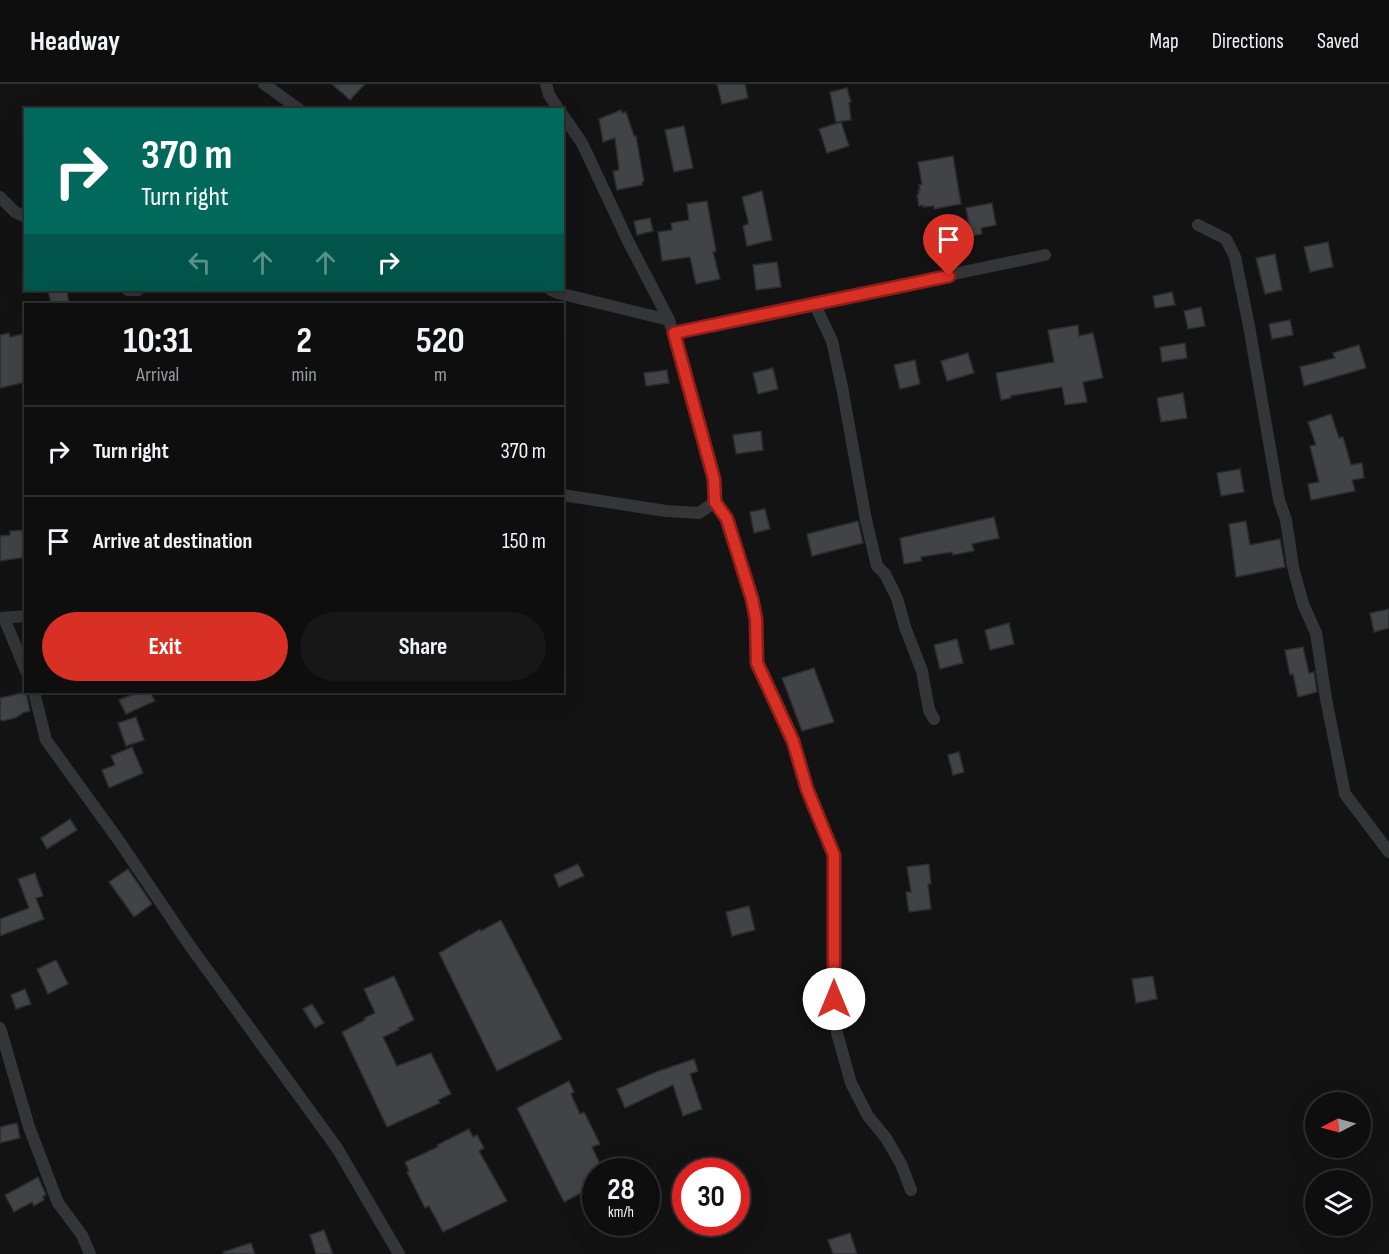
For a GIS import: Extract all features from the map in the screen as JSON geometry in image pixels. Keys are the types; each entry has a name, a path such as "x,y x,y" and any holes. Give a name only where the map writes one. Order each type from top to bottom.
{"street":[{"path":"264,84 297,108"},
{"path":"546,84 549,95 558,108"},
{"path":"564,117 582,143 674,333 714,479 715,502 727,519 752,599 756,619 757,663 793,741 807,789 834,855 834,999 837,1033 851,1083 868,1116 886,1138 901,1164 911,1190"},
{"path":"0,197 15,212 24,216"},
{"path":"1198,225 1226,239 1234,257 1249,326 1280,500 1286,520 1293,567 1316,633 1326,699 1345,794 1389,852"},
{"path":"674,333 1045,255"},
{"path":"553,291 669,320"},
{"path":"814,303 832,342 877,566 885,574 897,598 905,627 922,671 929,710 934,719"},
{"path":"564,495 666,512 699,513 715,502"},
{"path":"24,616 2,618 24,667"},
{"path":"34,693 46,740 117,838 190,946 338,1148 399,1254"},
{"path":"0,1028 29,1127 58,1203 82,1235 90,1254"}],"building":[{"path":"332,84 365,84 350,100"},
{"path":"717,84 745,84 748,98 722,104"},
{"path":"847,88 851,102 849,103 851,120 836,122 830,92"},
{"path":"621,110 622,113 626,112 634,136 636,136 644,181 642,185 617,190 613,171 619,170 615,138 603,142 599,119"},
{"path":"841,122 849,146 827,153 819,129"},
{"path":"684,126 693,168 674,172 665,130"},
{"path":"953,156 961,204 934,209 934,206 919,206 917,195 920,190 919,185 922,184 918,162"},
{"path":"762,191 772,240 747,246 743,226 748,224 748,221 742,197"},
{"path":"707,201 716,251 713,252 720,279 696,284 690,257 662,261 658,232 672,230 671,223 689,220 687,204"},
{"path":"992,203 996,225 981,228 982,234 971,236 966,208"},
{"path":"650,218 653,231 637,235 634,221"},
{"path":"965,228 970,253 945,258 941,233"},
{"path":"1328,242 1333,267 1310,272 1304,247"},
{"path":"1275,254 1282,290 1265,294 1256,258"},
{"path":"777,262 781,287 756,290 753,265"},
{"path":"48,291 67,291 69,303 51,303"},
{"path":"1172,292 1175,305 1155,308 1153,296"},
{"path":"1201,307 1205,326 1188,329 1184,311"},
{"path":"1290,320 1293,335 1272,339 1269,324"},
{"path":"1078,325 1079,336 1093,333 1103,378 1083,382 1087,402 1065,405 1062,387 1010,396 1011,398 1001,400 996,373 1054,362 1048,330"},
{"path":"9,333 10,337 22,334 24,382 0,388 0,335"},
{"path":"1185,343 1187,358 1162,362 1160,347"},
{"path":"1359,345 1366,368 1304,386 1300,367 1335,358 1333,353"},
{"path":"968,353 974,373 947,381 941,361"},
{"path":"915,360 920,384 900,389 894,365"},
{"path":"773,368 778,389 758,394 753,373"},
{"path":"667,370 669,383 646,386 644,373"},
{"path":"1183,393 1187,418 1161,422 1157,398"},
{"path":"1331,414 1339,438 1343,437 1351,465 1362,463 1364,478 1352,480 1355,491 1311,500 1308,484 1319,482 1310,446 1316,445 1308,422"},
{"path":"761,431 763,450 736,454 733,435"},
{"path":"1240,469 1244,492 1221,496 1217,473"},
{"path":"765,509 770,529 754,533 750,512"},
{"path":"994,517 999,538 972,544 974,551 921,557 921,561 904,564 900,538"},
{"path":"858,521 863,543 812,556 807,534"},
{"path":"1246,521 1250,545 1280,539 1285,567 1236,577 1229,524"},
{"path":"24,530 24,557 0,561 0,536 10,535 10,531"},
{"path":"1389,609 1389,628 1374,632 1370,613"},
{"path":"1009,623 1014,644 990,650 985,630"},
{"path":"957,639 963,663 940,669 934,645"},
{"path":"1303,647 1309,673 1314,672 1317,692 1298,697 1293,674 1290,675 1285,650"},
{"path":"814,668 834,722 802,731 782,678"},
{"path":"26,693 30,711 2,721 0,719 0,698"},
{"path":"136,693 151,693 155,701 126,714 119,700"},
{"path":"136,717 144,740 126,746 118,723"},
{"path":"132,747 143,773 109,788 102,770 115,765 111,756"},
{"path":"959,752 964,772 953,775 948,755"},
{"path":"70,819 77,830 47,849 41,838"},
{"path":"578,864 584,876 559,887 554,875"},
{"path":"929,864 931,884 928,884 931,909 909,912 906,892 911,892 907,867"},
{"path":"128,869 152,904 134,917 109,882"},
{"path":"35,873 43,896 36,898 44,919 0,936 0,919 29,908 18,879"},
{"path":"749,906 755,930 732,936 726,912"},
{"path":"501,920 562,1039 497,1071 439,953 480,929 481,931"},
{"path":"56,960 68,984 48,994 37,969"},
{"path":"394,976 414,1020 383,1037 397,1066 431,1053 451,1094 438,1100 440,1103 387,1127 342,1032 375,1013 364,989"},
{"path":"1153,976 1157,999 1136,1003 1132,979"},
{"path":"25,989 31,1004 16,1009 11,995"},
{"path":"312,1004 324,1023 315,1028 303,1009"},
{"path":"694,1059 698,1071 690,1074 702,1109 683,1116 673,1085 625,1108 617,1089"},
{"path":"569,1081 574,1092 571,1094 580,1114 584,1112 600,1144 592,1147 597,1158 582,1158 582,1193 564,1202 517,1108"},
{"path":"17,1123 20,1138 0,1143 0,1127"},
{"path":"469,1129 473,1137 477,1135 484,1148 479,1151 507,1201 443,1232 429,1206 425,1208 407,1172 409,1171 405,1162"},
{"path":"38,1177 46,1195 43,1196 44,1200 34,1206 32,1202 14,1212 5,1195"},
{"path":"324,1230 333,1254 316,1254 310,1235"},
{"path":"850,1233 857,1254 833,1254 828,1240"},
{"path":"251,1243 255,1254 224,1254 223,1252"}],"route":[{"path":"834,999 834,855 807,789 793,741 757,663 756,619 752,599 727,519 715,502 714,479 674,333 949,276"}]}
